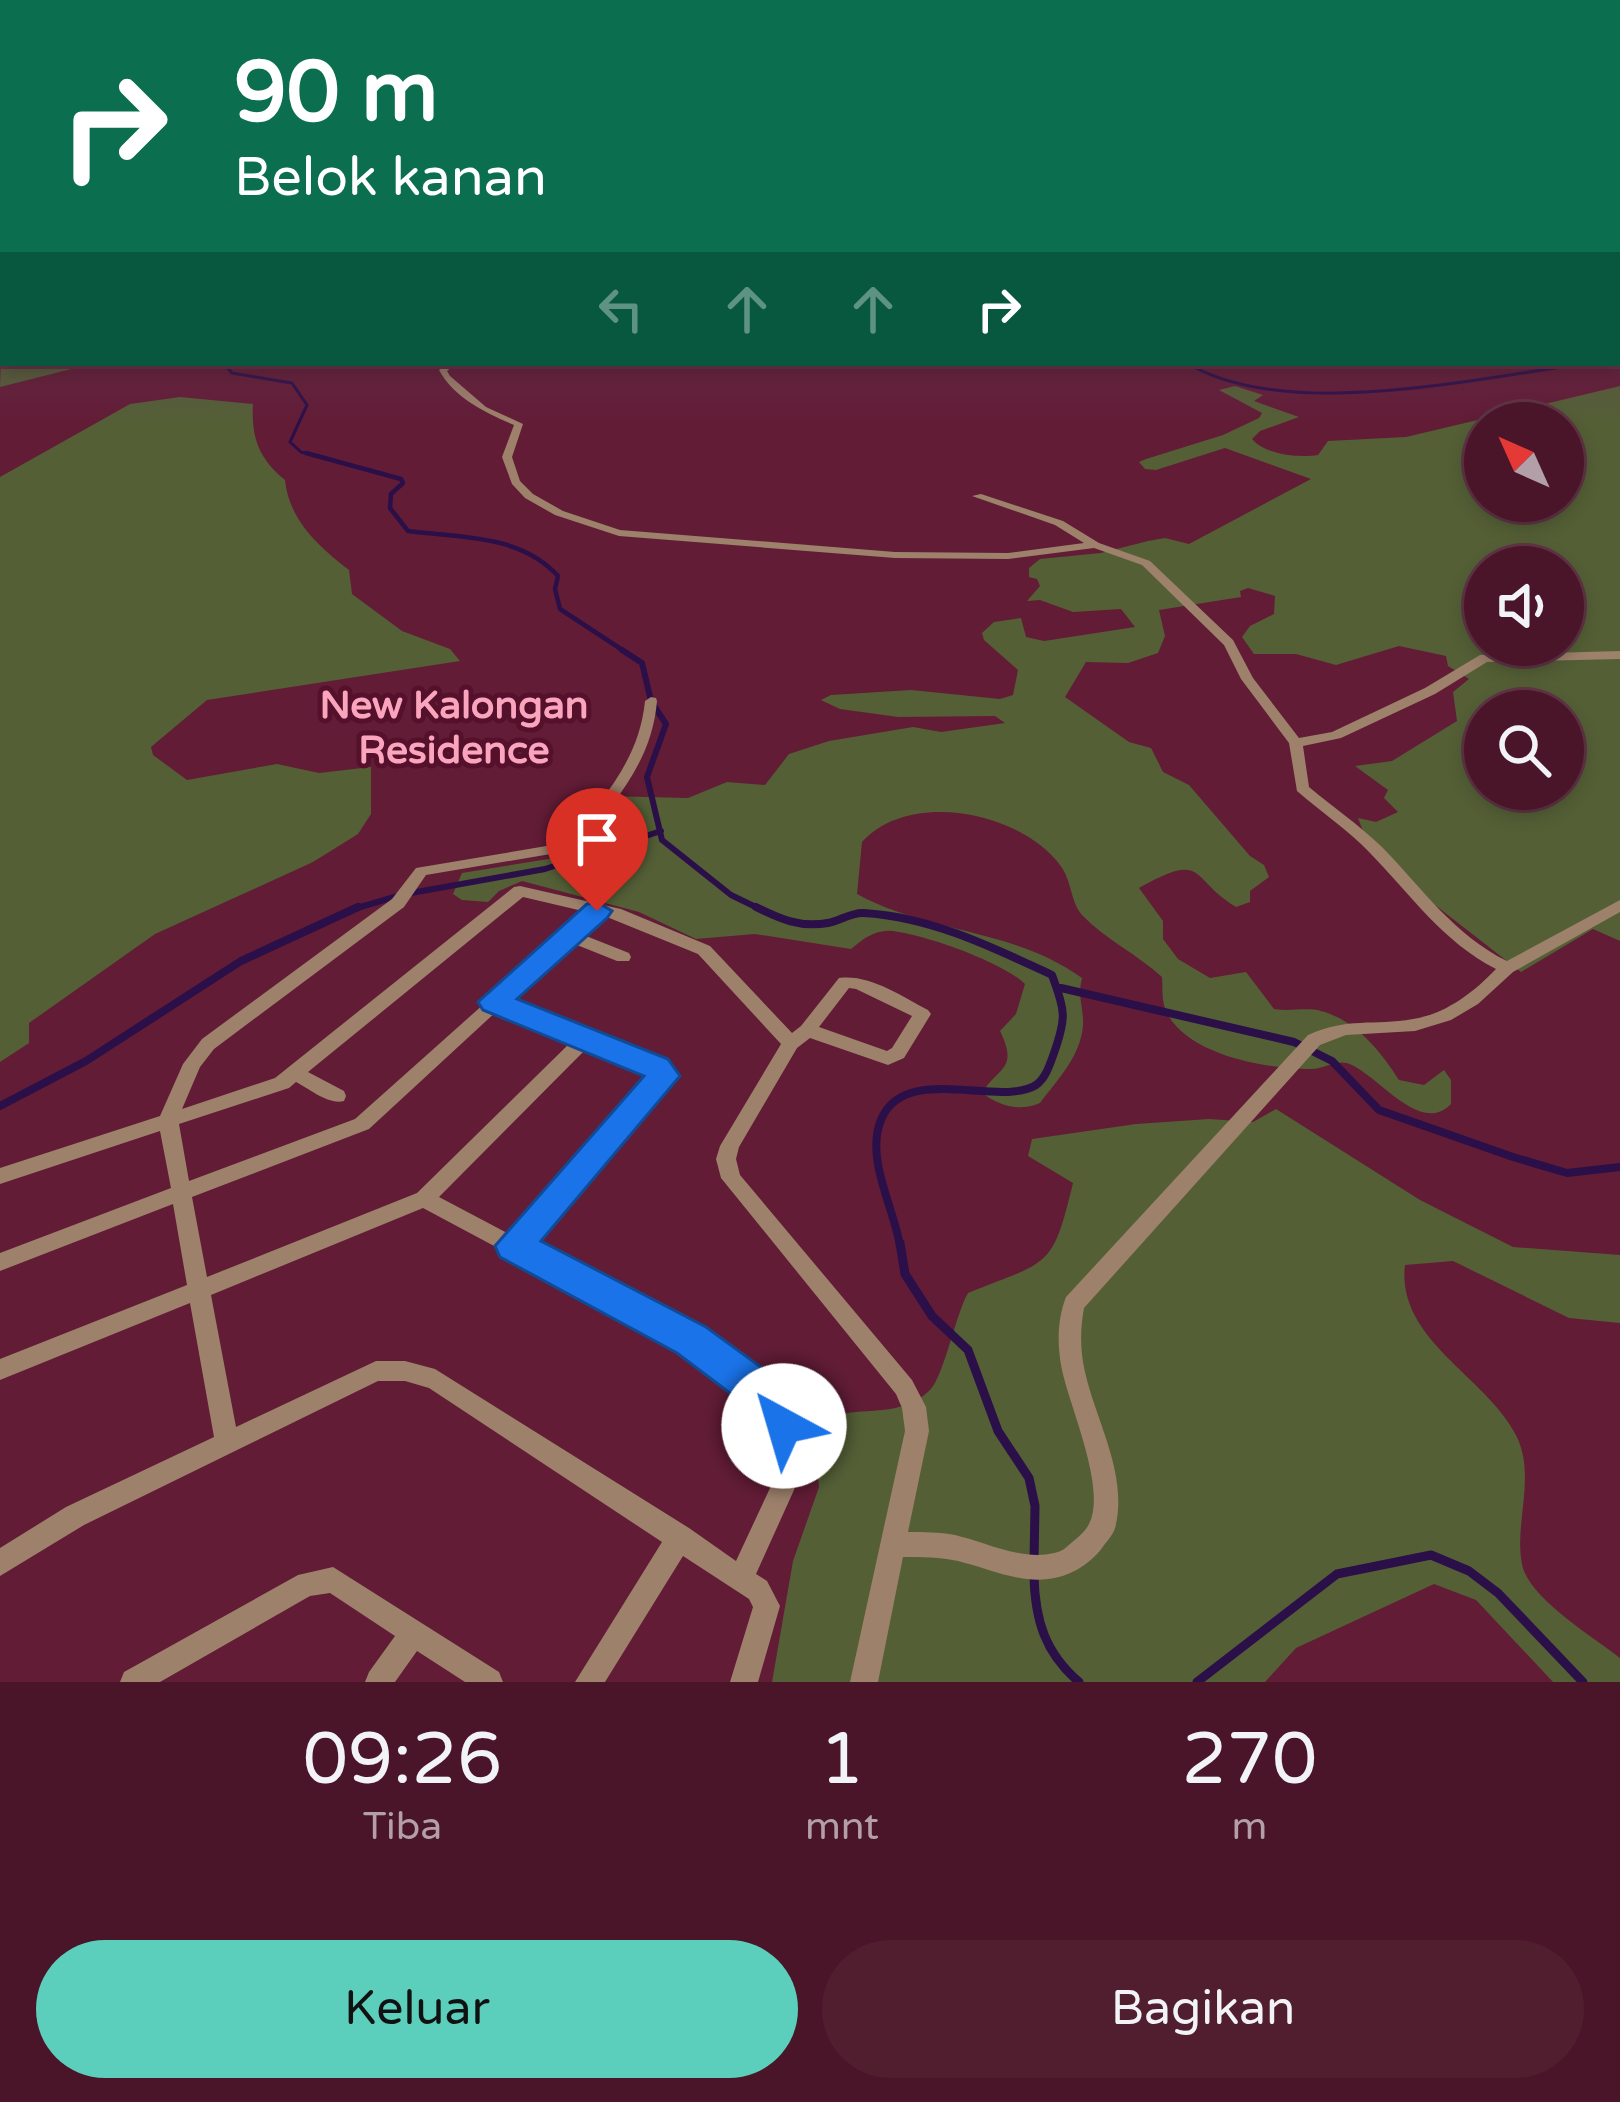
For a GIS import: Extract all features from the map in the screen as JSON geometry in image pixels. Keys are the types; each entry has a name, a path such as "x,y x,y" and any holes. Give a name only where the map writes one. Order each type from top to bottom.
{"street":[{"path":"448,366 443,370 446,377 472,400 519,424 506,457 515,482 542,505 596,527 642,536 895,555 1009,556 1095,545"},
{"path":"977,496 1059,524 1095,545 1154,568 1229,643 1247,679 1296,743 1303,788 1373,847 1444,927 1507,968"},
{"path":"1296,743 1336,735 1430,691 1484,658 1620,655"},
{"path":"226,1439 168,1119 192,1064 208,1044 404,896 421,872 575,846 644,747 651,727 651,701"},
{"path":"0,1176 297,1074 511,895 526,891 615,913 704,950 799,1036 888,1058 898,1053 922,1014 859,983 845,982 799,1036 726,1159 731,1178 904,1387 914,1407 917,1431 864,1682"},
{"path":"893,1544 949,1546 1024,1567 1055,1569 1072,1562 1104,1523 1103,1472 1072,1371 1067,1330 1074,1304 1307,1048 1335,1028 1429,1023 1453,1013 1507,968 1620,905"},
{"path":"0,1262 178,1190 362,1124 597,911"},
{"path":"571,936 622,957"},
{"path":"494,1002 656,1068 663,1076 514,1246"},
{"path":"0,1370 424,1199 585,1039"},
{"path":"297,1074 337,1096"},
{"path":"424,1199 691,1340 776,1403 792,1449 782,1490 741,1579"},
{"path":"0,1563 75,1516 226,1439 376,1371 405,1371 435,1379 765,1597 767,1606 744,1682"},
{"path":"589,1682 680,1537"},
{"path":"134,1682 320,1580 333,1580 489,1682"},
{"path":"379,1682 413,1634"}],"green space":[{"path":"1,366 83,366 0,387"},
{"path":"1235,386 1263,395 1254,401 1299,417 1260,431 1252,439 1274,452 1301,456 1318,455 1328,441 1406,437 1464,423 1464,522 1584,522 1584,402 1553,402 1620,386 1620,941 1593,929 1521,972 1435,905 1364,834 1358,818 1376,822 1398,812 1384,798 1388,790 1355,766 1392,761 1457,721 1453,692 1469,679 1448,666 1446,656 1399,646 1336,665 1296,654 1254,654 1242,637 1250,626 1274,614 1275,596 1248,588 1240,591 1241,597 1159,610 1165,636 1158,653 1128,663 1086,662 1065,697 1129,742 1151,748 1163,772 1189,785 1250,856 1264,865 1269,877 1250,891 1250,902 1236,907 1187,870 1139,888 1163,921 1163,939 1178,959 1210,978 1246,972 1274,1009 1334,1015 1376,1048 1399,1080 1424,1085 1444,1070 1451,1080 1451,1104 1439,1112 1412,1108 1347,1063 1311,1069 1273,1066 1231,1057 1193,1040 1167,1013 1162,977 1082,915 1060,865 1042,847 992,820 935,812 883,826 862,842 857,894 913,917 1029,950 1082,978 1083,1026 1078,1048 1040,1103 1025,1107 1010,1106 982,1093 1007,1061 1000,1031 1016,1014 1025,984 963,951 893,931 870,935 851,949 755,934 696,939 639,912 522,881 488,902 462,900 453,894 462,873 573,855 580,846 577,834 605,796 688,798 727,782 765,785 789,754 829,741 913,727 941,732 1005,723 995,716 898,717 840,709 821,700 831,695 911,690 1000,699 1013,695 1018,670 984,640 982,633 994,622 1021,618 1026,637 1044,641 1135,627 1121,609 1073,612 1040,600 1027,601 1040,586 1029,577 1029,568 1040,559 1101,553 1165,538 1189,544 1311,479 1225,448 1156,470 1145,469 1139,462 1223,435 1262,413 1219,390"},
{"path":"180,397 253,404 255,437 263,456 285,480 292,508 307,531 349,570 352,594 402,631 450,649 460,661 207,700 151,747 153,755 187,780 277,764 319,773 371,767 371,814 358,834 313,862 155,934 29,1023 29,1043 0,1062 0,477 130,404"},
{"path":"1276,1109 1420,1200 1513,1247 1620,1255 1620,1323 1569,1318 1453,1261 1405,1265 1406,1291 1429,1337 1486,1395 1517,1437 1525,1468 1520,1548 1527,1577 1549,1603 1620,1658 1620,1682 1553,1682 1476,1600 1434,1584 1296,1648 1265,1682 772,1682 793,1561 819,1487 813,1426 840,1414 917,1400 935,1383 968,1293 1032,1267 1052,1247 1073,1183 1028,1156 1032,1139 1136,1124 1209,1119 1253,1122"}],"waterway":[{"path":"226,366 232,373 292,383 307,405 290,442 301,452 317,456"},
{"path":"1194,366 1228,381 1329,393 1440,385 1570,366"},
{"path":"306,453 317,456"},
{"path":"317,456 401,479 403,483 391,494 390,508 408,531 488,540 543,562 558,576 555,589 560,609 627,653"},
{"path":"622,650 642,663 651,701 666,724 647,777 660,831"},
{"path":"411,893 545,869 660,831"},
{"path":"660,831 662,840 731,895 762,910"},
{"path":"354,909 398,896"},
{"path":"354,909 358,907"},
{"path":"756,907 808,924 859,913 913,920 961,935 1052,975 1063,1022 1051,1062 1036,1085 1020,1091 910,1093 893,1103 881,1120 878,1167 900,1246"},
{"path":"0,1106 86,1061 241,961 354,909"},
{"path":"350,910 354,909"},
{"path":"1061,988 1294,1042 1332,1061 1379,1110 1513,1157 1567,1173 1620,1167"},
{"path":"900,1243 905,1274 932,1316 968,1350 998,1431 1029,1478 1035,1506 1034,1562"},
{"path":"1197,1682 1337,1574 1431,1555 1469,1571 1498,1593 1583,1682"},
{"path":"1034,1576 1044,1635 1079,1682"}],"district":[{"name":"New Kalongan Residence","path":"454,726"}],"route":[{"path":"597,911 494,1002 656,1068 663,1076 514,1246 691,1340 776,1403 784,1426"}]}
